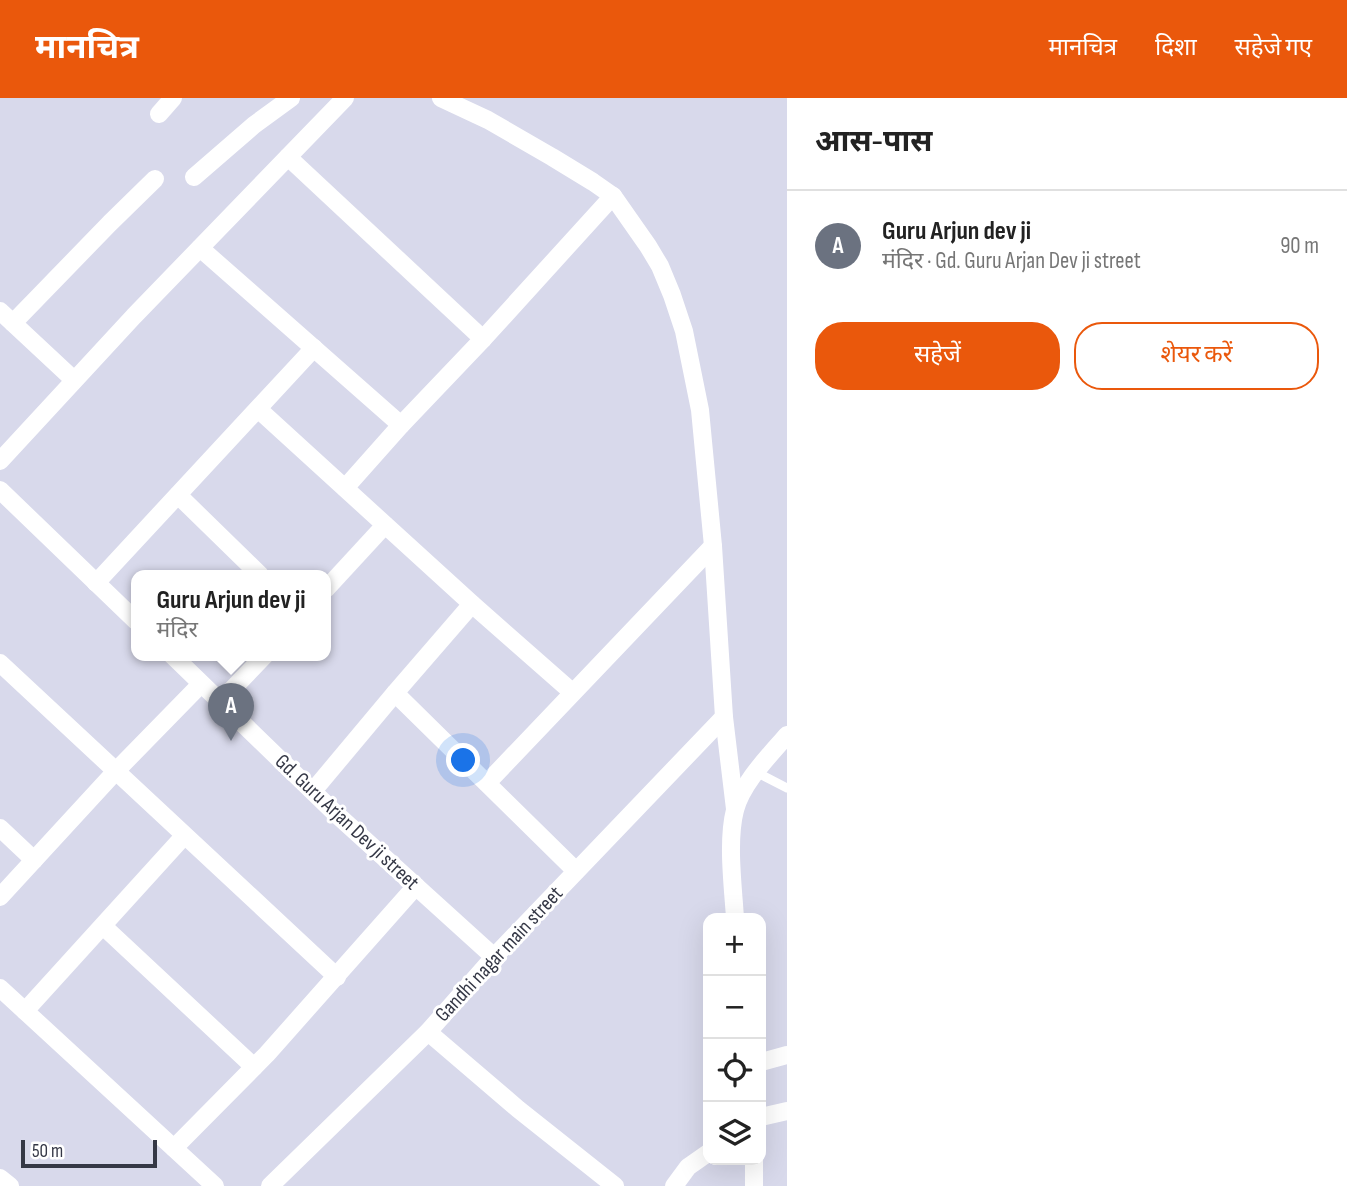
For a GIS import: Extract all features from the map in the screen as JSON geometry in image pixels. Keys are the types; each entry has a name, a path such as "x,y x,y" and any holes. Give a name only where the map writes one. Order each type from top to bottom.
{"street":[{"path":"159,114 173,98"},
{"path":"194,177 254,125 291,98"},
{"path":"0,461 134,316 345,98"},
{"path":"441,98 541,151 612,196 648,246 672,295 684,331 700,410 713,546 724,717 735,809 732,831 735,913"},
{"path":"288,157 483,339"},
{"path":"75,380 7,317 155,179"},
{"path":"345,488 612,196"},
{"path":"200,248 401,425"},
{"path":"96,583 314,348"},
{"path":"258,409 471,604 572,692"},
{"path":"0,490 131,616"},
{"path":"178,495 255,570"},
{"path":"331,584 385,525"},
{"path":"487,783 713,546"},
{"path":"313,792 471,604"},
{"name":"Gd. Guru Arjan Dev ji street","path":"178,661 313,792 494,957"},
{"path":"220,702 259,661"},
{"path":"0,663 337,977"},
{"path":"0,897 115,772 201,684"},
{"path":"395,693 576,871"},
{"name":"Gandhi nagar main street","path":"274,1185 428,1032 494,957 724,717"},
{"path":"735,809 742,792 756,772 787,735"},
{"path":"0,828 34,860"},
{"path":"25,1011 184,836"},
{"path":"174,1148 254,1067 416,887"},
{"path":"103,926 254,1067"},
{"path":"0,988 215,1186"},
{"path":"428,1032 518,1109 615,1186"},
{"path":"766,1061 787,1055"},
{"path":"766,1116 787,1111"},
{"path":"674,1186 688,1167 703,1156"},
{"path":"754,1165 754,1186"},
{"path":"0,1178 10,1186"}],"lane":[{"path":"756,772 787,788"}],"shaded area":[{"path":"0,98 787,98 787,1186 0,1186"}],"place":[{"name":"Guru Arjun dev ji","path":"231,741"}]}
